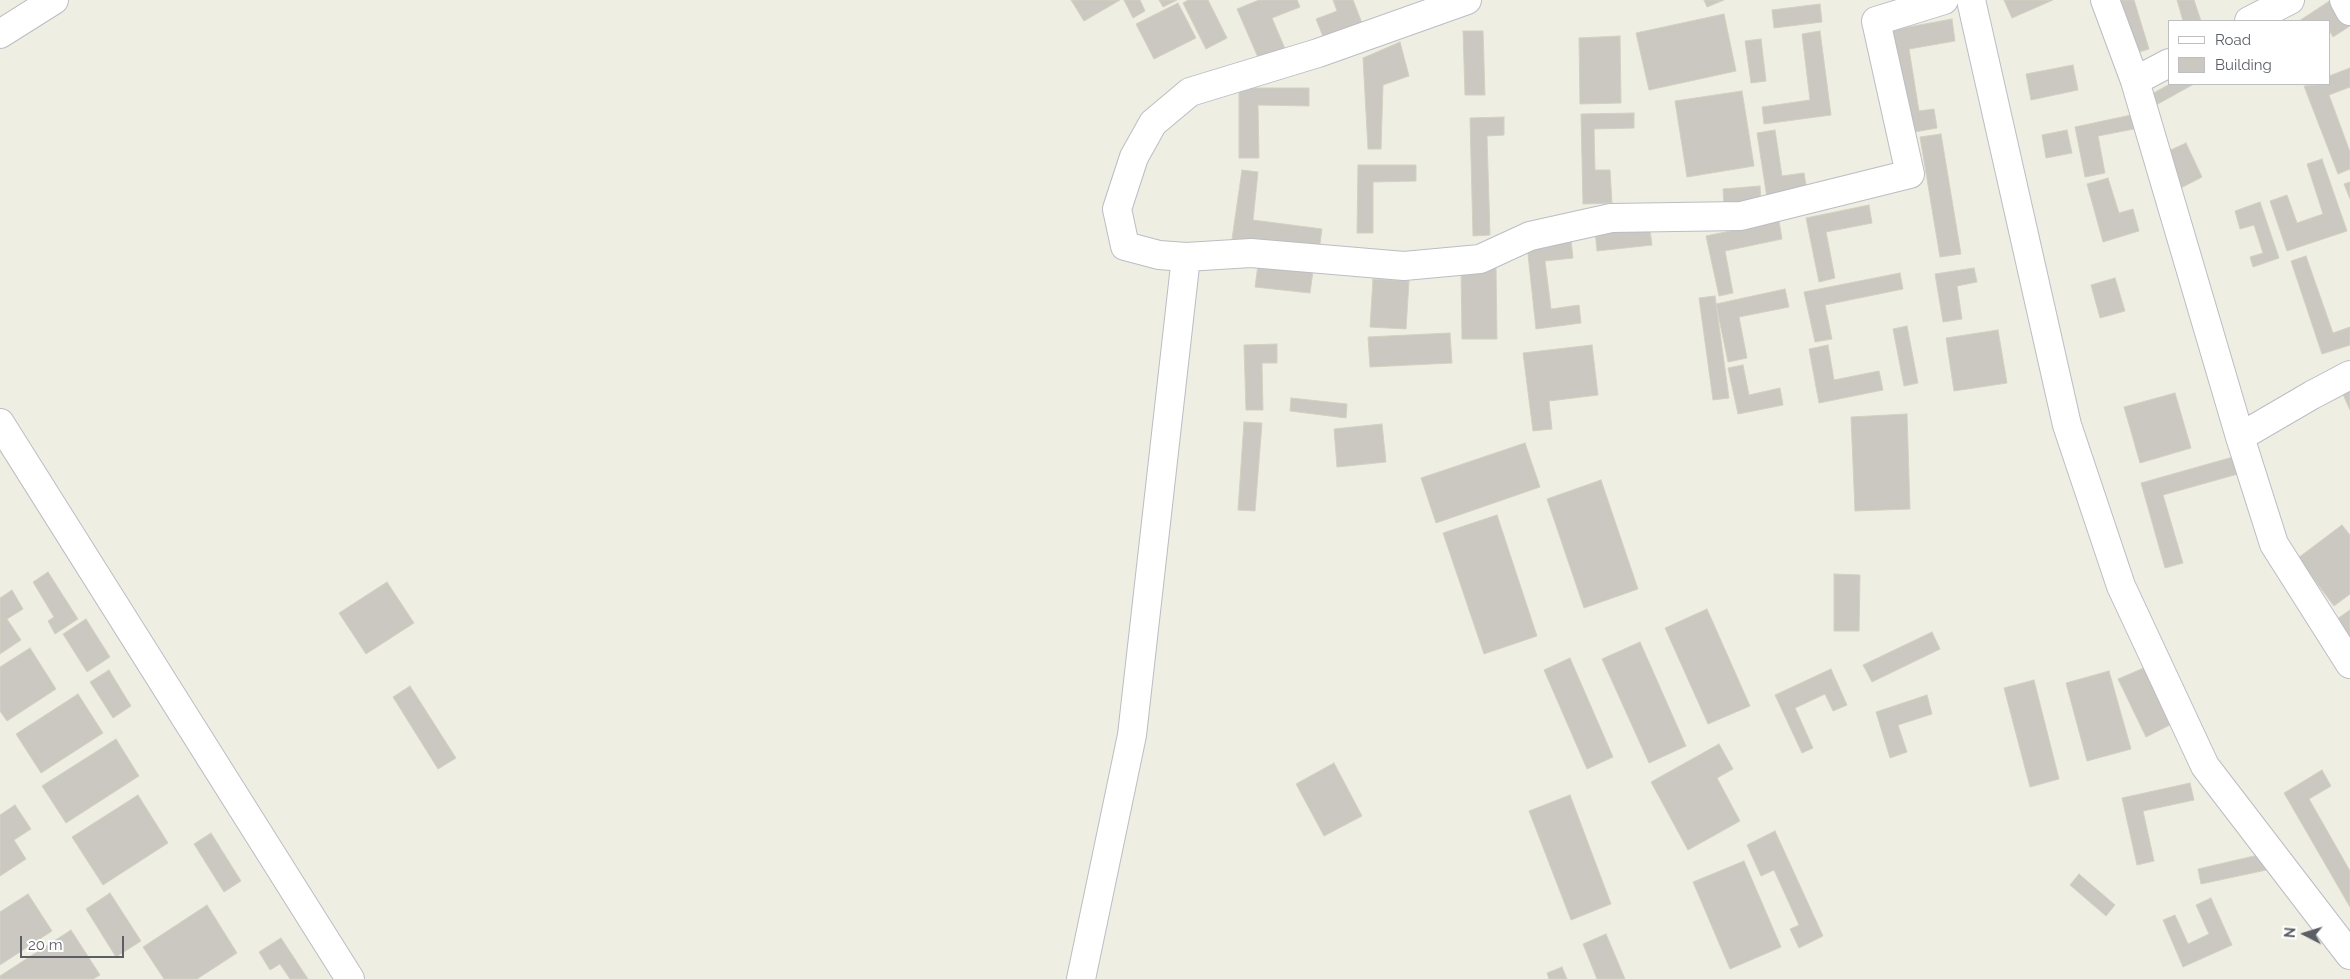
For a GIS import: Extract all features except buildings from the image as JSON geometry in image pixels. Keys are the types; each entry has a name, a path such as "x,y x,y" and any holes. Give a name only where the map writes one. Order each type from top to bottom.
{"street":[{"path":"0,34 54,0"},
{"path":"1467,0 1318,53 1190,92 1153,122 1134,157 1117,209 1125,246 1159,255 1186,257 1251,253 1404,266 1480,259 1530,236 1611,218 1741,216 1910,174 1876,20 1944,0"},
{"path":"1971,0 2067,425 2121,586 2205,766 2350,955"},
{"path":"2106,0 2135,81 2240,437 2274,544 2350,664"},
{"path":"2251,20 2290,0"},
{"path":"2344,0 2350,12"},
{"path":"2135,81 2168,64"},
{"path":"1081,979 1132,735 1186,257"},
{"path":"2240,437 2350,375"},
{"path":"0,423 350,979"}]}
